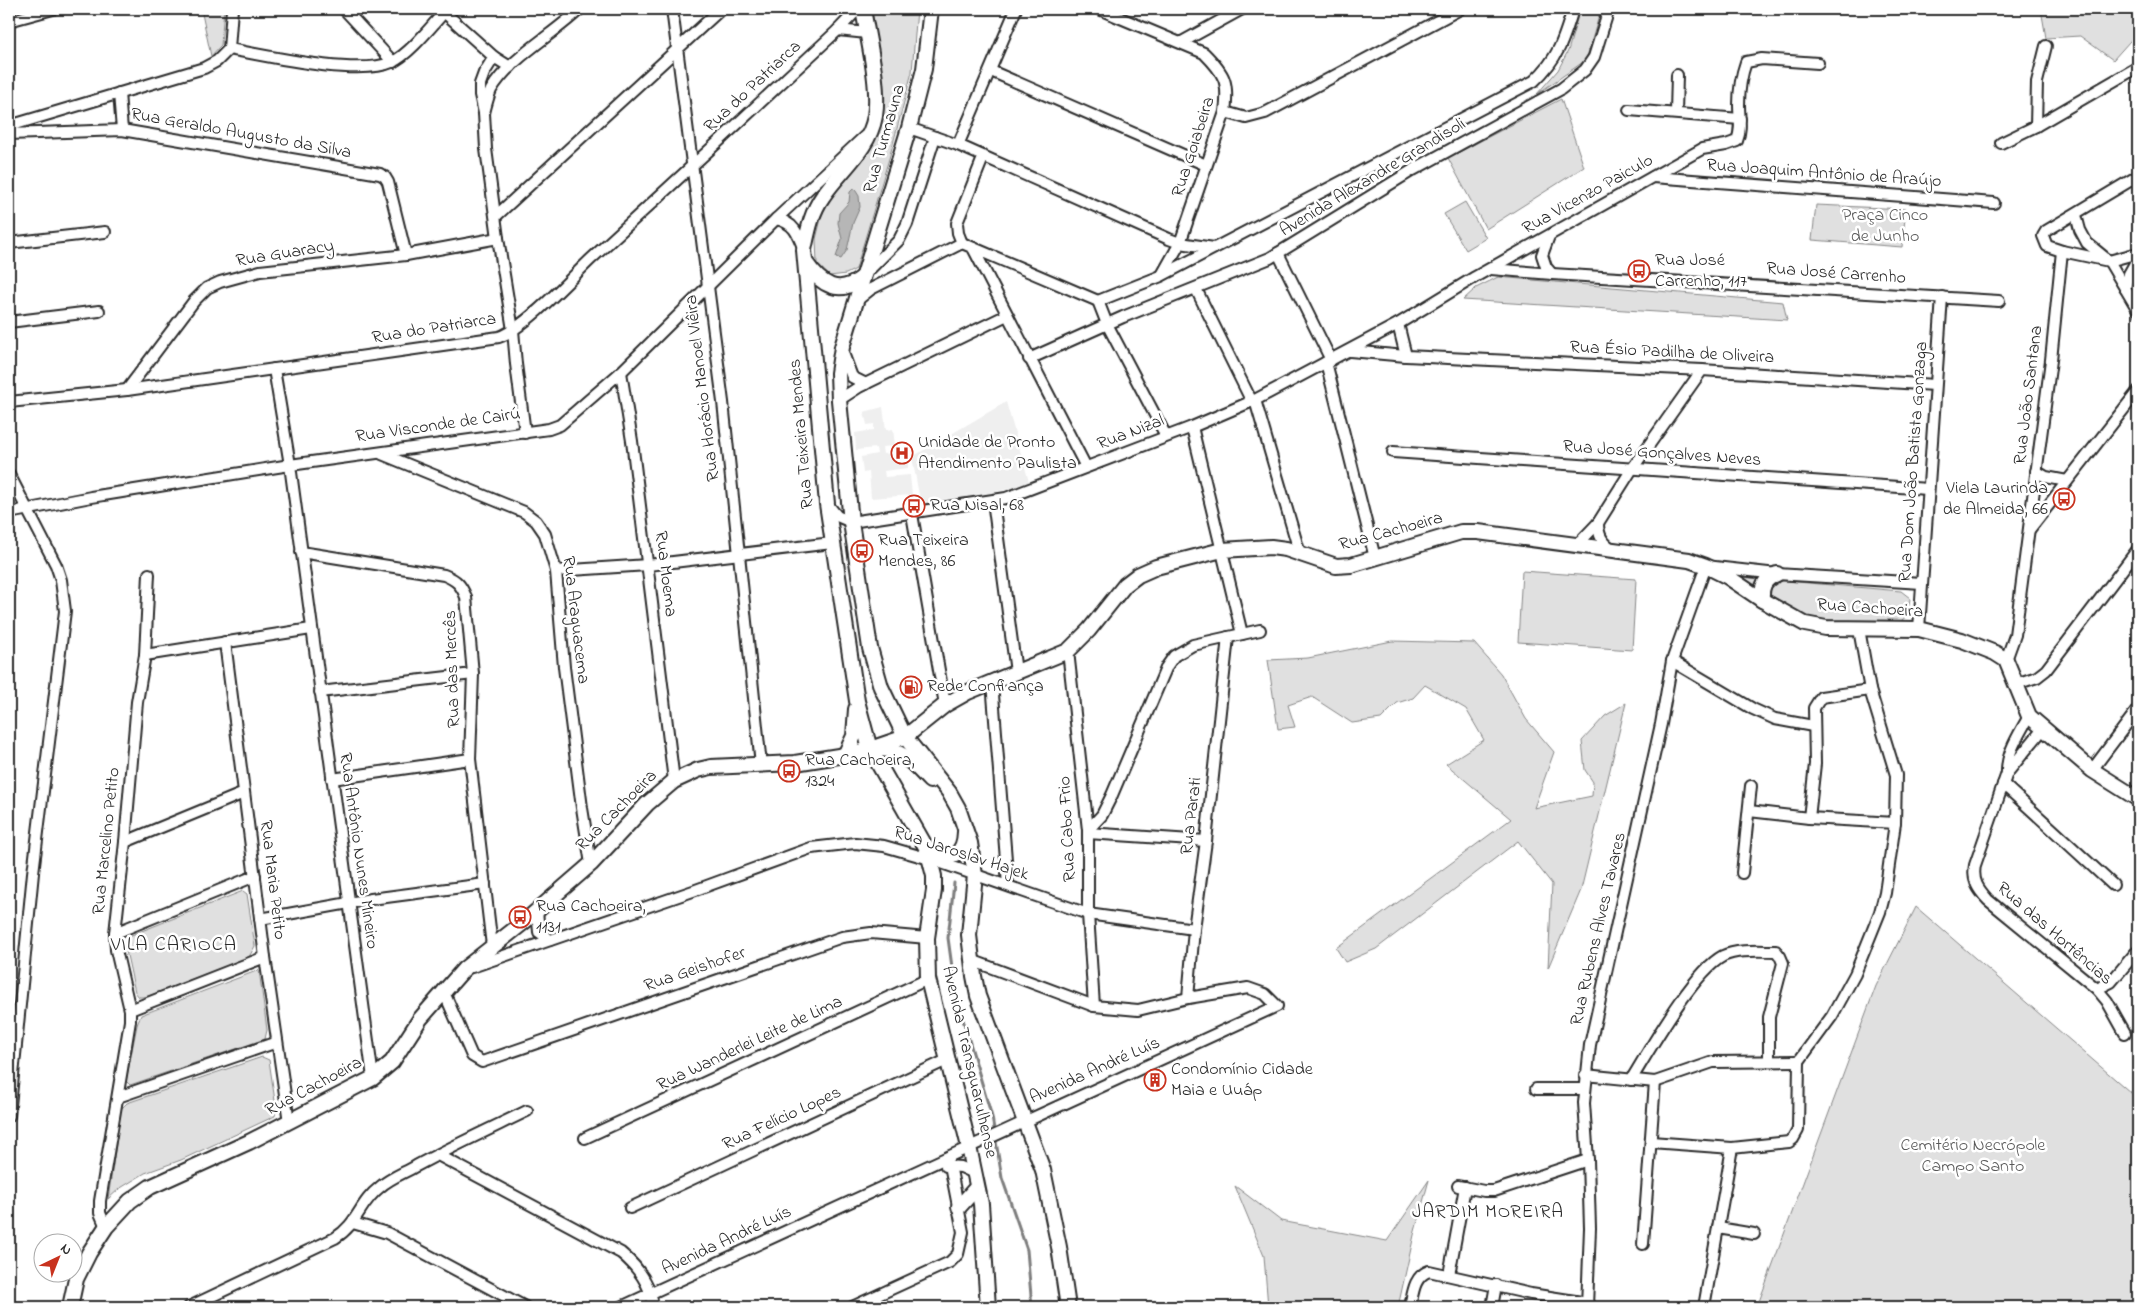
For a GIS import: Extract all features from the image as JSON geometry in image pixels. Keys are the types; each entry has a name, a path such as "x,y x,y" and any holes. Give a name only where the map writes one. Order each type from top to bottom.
{"main road":[{"path":"863,9 876,101 870,132"},
{"name":"Rua Turmauna","path":"839,400 838,373 842,347 856,301 864,284 909,128 924,69 931,9"},
{"name":"Rua Teixeira Mendes","path":"870,132 856,155 823,195 812,213 804,255 832,543 857,701 870,750"},
{"path":"804,255 815,278 832,287 864,284"},
{"path":"839,400 851,522 870,648 881,687 905,737"},
{"name":"Rua Cachoeira","path":"70,1307 76,1279 89,1253 106,1227 130,1201 150,1187 289,1122 373,1078 392,1062 420,1019 443,990 464,969 537,911 591,864 647,804 674,781 698,770 711,767 795,763 870,750 905,737 945,705 992,682 1068,651 1089,630 1125,585 1138,575 1156,567 1222,550 1271,547 1336,566 1351,566 1461,532 1478,532 1689,560 1728,577 1762,600 1805,624 1826,628 1919,630 1962,640 1995,653 2006,660"},
{"path":"1762,600 1763,586 1769,578 1777,574"},
{"path":"2006,660 2029,716 2092,770 2138,799"},
{"path":"845,755 854,736 857,701"},
{"name":"Avenida Transguarulhense","path":"905,737 938,777 958,808 970,843 975,874 969,936 978,996 1025,1120 1048,1188 1068,1307"},
{"path":"870,750 890,749 903,754 958,808"},
{"name":"Avenida Transguarulhense","path":"870,750 929,854 934,890 928,938 928,979 976,1180 985,1243 988,1307"},
{"path":"929,854 949,860 961,850 965,828"},
{"path":"959,1208 976,1180"}],"street":[{"path":"9,21 53,9"},
{"path":"9,126 204,68 217,61 229,49 232,9"},
{"path":"344,9 393,62"},
{"path":"484,113 490,92 510,67 580,9"},
{"name":"Rua Horácio Manoel Viêira","path":"672,9 723,402 761,765"},
{"path":"496,216 721,9"},
{"name":"Rua do Patriarca","path":"9,402 126,390 499,337 514,330 838,30 858,9"},
{"path":"958,145 1016,9"},
{"name":"Rua Goiabeira","path":"1099,9 1182,42 1204,53 1225,78 1228,93 1225,112 1180,243 1162,276"},
{"path":"1182,42 1242,9"},
{"path":"1225,112 1246,118 1265,113 1460,9"},
{"name":"Avenida Alexandre Grandisoli","path":"1098,302 1162,276 1534,81 1547,69 1556,56 1573,9"},
{"name":"Avenida Alexandre Grandisoli","path":"1030,359 1108,324 1278,254 1413,170 1574,81 1594,57 1609,9"},
{"path":"229,49 358,68 377,67 393,62 406,52 446,10 494,57 510,67"},
{"path":"838,30 867,34"},
{"path":"2036,126 2037,82 2046,46"},
{"path":"494,57 480,84 480,95 484,113 486,149 498,238 514,330 516,364 525,433"},
{"name":"Rua Vicenzo Paiculo","path":"1329,361 1398,324 1490,268 1702,149 1737,141 1741,130 1741,75 1746,62 1762,59 1818,63"},
{"path":"2001,143 2036,126 2138,67"},
{"path":"991,71 1206,165"},
{"path":"1676,75 1676,113"},
{"path":"119,94 122,130"},
{"path":"1629,110 1740,118"},
{"path":"909,128 958,145 983,158 1180,243 1214,248"},
{"name":"Rua Geraldo Augusto da Silva","path":"9,134 122,130 380,174 388,182 406,256"},
{"name":"Rua Visconde de Cairú","path":"9,513 26,508 290,465 525,433 560,425 622,372 776,220 870,132"},
{"name":"Rua Turmauna","path":"864,284 898,240 907,224 935,137"},
{"path":"983,158 957,223 962,243 1098,302 1166,436"},
{"path":"2138,176 2076,215 2046,231 2043,236 2047,246 2109,261 2138,253"},
{"name":"Rua Joaquim Antônio de Araújo","path":"1652,177 1994,203"},
{"path":"2076,215 2080,230 2087,243 2109,261 2138,310"},
{"path":"776,220 792,225 804,255"},
{"path":"9,243 105,232"},
{"path":"1548,236 1542,255 1546,267 1552,274"},
{"name":"Rua Guaracy","path":"126,390 194,301 207,288 220,282 260,271 406,256 498,238"},
{"path":"864,284 962,243"},
{"path":"973,248 1086,467"},
{"name":"Rua João Santana","path":"2006,660 2015,635 2051,360 2062,251"},
{"path":"1278,254 1329,361 1375,558"},
{"path":"2125,288 2129,274 2138,258"},
{"name":"Rua José Carrenho","path":"1490,268 1552,274 1998,300"},
{"path":"1196,289 1253,401 1300,554"},
{"name":"Rua Dom João Batista Gonzaga","path":"1919,630 1942,297"},
{"path":"9,322 99,311"},
{"path":"839,400 866,384 1007,315"},
{"path":"1398,324 1406,356"},
{"path":"842,347 846,364 852,377 866,384"},
{"name":"Rua Ésio Padilha de Oliveira","path":"1349,351 1406,356 1702,370 1936,385"},
{"name":"Rua Nizal","path":"851,522 993,501 1025,493 1253,401 1329,361"},
{"name":"Rua Antônio Nunes Mineiro","path":"274,369 290,465 373,1078"},
{"path":"1578,544 1598,523 1632,468 1702,370"},
{"name":"Rua Moema","path":"622,372 674,781"},
{"path":"2028,531 2136,396"},
{"path":"1192,427 1242,634"},
{"name":"Rua José Gonçalves Neves","path":"1393,452 1928,489"},
{"name":"Rua Araguacema","path":"381,454 524,512 536,521 545,534 556,571 564,667 591,864"},
{"path":"2036,471 2046,478 2067,481"},
{"path":"9,474 56,565 64,596 65,611 33,873 12,1067 9,1116"},
{"path":"993,501 1016,672"},
{"path":"827,504 837,516 851,522"},
{"path":"912,514 945,705"},
{"path":"1598,523 1600,537 1604,544 1612,549"},
{"path":"556,571 648,565 832,543"},
{"path":"2016,684 2037,677 2050,666 2138,548"},
{"name":"Rua das Mercês","path":"302,552 435,574 455,579 462,586 466,597 473,674 470,759 492,946"},
{"path":"1706,566 1777,574 1922,583"},
{"name":"Rua Rubens Alves Tavares","path":"1587,1305 1590,1228 1585,1126 1585,1075 1661,724 1672,661 1706,566"},
{"name":"Rua Marcelino Petito","path":"106,1227 100,1213 100,1201 130,1021 130,1010 116,950 114,933 125,842 137,702 145,655 149,574"},
{"path":"145,655 311,629"},
{"path":"1651,1142 1732,1148 1777,1144 1793,1139 1798,1130 1798,1061 1832,1016 1855,974 1880,912 1885,894 1896,823 1896,775 1870,690 1859,629"},
{"path":"1088,832 1102,814 1112,795 1167,666 1174,656 1193,645 1260,630"},
{"name":"Rua Parati","path":"1188,998 1194,929 1206,841 1228,637"},
{"name":"Rua Maria Petito","path":"225,642 265,957 289,1122"},
{"name":"Rua Cabo Frio","path":"1068,651 1088,832 1088,914 1094,1006"},
{"path":"1672,661 1752,710 1775,719 1813,726"},
{"path":"320,692 473,674"},
{"path":"992,682 1008,885"},
{"path":"1809,818 1815,764 1814,708 1821,697 1870,690"},
{"path":"2092,770 2138,709"},
{"name":"Rua das Hortências","path":"2007,773 2010,755 2029,716"},
{"name":"Rua das Hortências","path":"2043,729 2007,773 1975,865 1973,877 1978,889 1988,900 2097,989 2111,1008 2125,1033"},
{"path":"332,779 470,759"},
{"path":"2003,784 2114,885"},
{"path":"1742,873 1751,786"},
{"path":"125,842 244,793"},
{"path":"1749,811 1809,818 1896,823"},
{"path":"1088,832 1206,841"},
{"name":"Rua Jaroslav Hajek","path":"464,969 693,891 811,848 855,843 929,854"},
{"name":"Rua Jaroslav Hajek","path":"949,860 975,874 1088,914 1194,929"},
{"path":"114,933 256,876"},
{"path":"260,919 371,899 485,884"},
{"path":"537,911 539,932 550,940"},
{"name":"Rua Geishofer","path":"443,990 472,1056 478,1062 487,1062 739,971 842,937 870,933 928,938"},
{"path":"2097,989 2111,982 2138,950"},
{"path":"1632,1080 1663,1027 1695,983 1714,962 1731,953 1776,951 1780,956 1782,964 1769,1017 1769,1061"},
{"path":"130,1010 265,957"},
{"path":"972,960 1094,1006 1138,1010 1153,1008 1188,998"},
{"name":"Rua Wanderlei Leite de Lima","path":"585,1138 928,979"},
{"name":"Avenida André Luís","path":"621,1307 984,1141 1025,1120 1132,1077 1277,1006 1265,994 1248,988 1188,998"},
{"path":"118,1097 277,1042"},
{"name":"Rua Felício Lopes","path":"630,1208 947,1060"},
{"path":"1585,1075 1656,1082 1713,1062 1798,1061"},
{"path":"1643,1244 1656,1082"},
{"path":"1536,1089 1584,1089"},
{"path":"189,1307 335,1238 345,1232 353,1223 362,1205 382,1185 527,1111"},
{"path":"1704,1307 1732,1148"},
{"path":"438,1155 621,1253 638,1269 652,1293 653,1307"},
{"path":"1449,1275 1462,1187 1494,1191 1588,1160"},
{"path":"852,1307 950,1262 958,1254 964,1232 950,1165"},
{"name":"Avenida André Luís","path":"927,1166 950,1165 976,1180"},
{"path":"353,1223 387,1233 525,1307"},
{"path":"1718,1228 1754,1234"},
{"path":"1410,1307 1419,1277 1429,1271 1587,1305"},
{"path":"1492,1307 1496,1285"}],"shaded area":[{"path":"854,188 859,196 860,207 853,223 847,250 841,259 836,257 842,239 838,223 839,213 849,202 850,192"},
{"path":"1006,402 1030,485 921,506 912,457"},
{"name":"Unidade de Pronto Atendimento Paulista","path":"883,407 886,430 893,429 895,446 882,447 883,454 908,452 908,468 884,471 885,477 910,475 912,495 871,498 869,472 863,473 861,457 877,454 876,448 856,450 855,433 874,430 874,424 867,425 864,412"}],"green space":[{"path":"201,9 224,9 221,45 211,56"},
{"path":"872,9 917,9 912,72 890,155 856,269 846,274 830,276 817,264 816,239 822,215 833,189 865,157 881,123 878,61"},
{"path":"1580,9 1601,9 1586,60 1537,94 1558,70 1568,51"},
{"path":"2041,9 2138,9 2138,32 2113,60 2080,36 2046,38"},
{"path":"1561,99 1584,167 1486,229 1448,158"},
{"path":"1465,202 1486,238 1466,250 1444,214"},
{"name":"Praça Cinco de Junho","path":"1816,205 1906,209 1902,247 1812,240"},
{"path":"1498,277 1783,302 1787,320 1463,300 1476,288"},
{"path":"1522,571 1636,579 1632,650 1518,642"},
{"path":"1739,577 1901,591 1910,598 1908,615 1896,625 1801,618"},
{"path":"1392,641 1474,643 1501,674 1526,719 1554,752 1534,808 1592,796 1593,782 1585,770 1582,741 1605,716 1626,703 1581,890 1548,968 1552,884 1518,841 1376,949 1345,962 1336,948 1511,819 1446,764 1484,740 1466,709 1425,685 1413,698 1397,703 1381,719 1352,723 1312,697 1288,705 1295,727 1278,729 1268,660 1308,658"},
{"path":"243,891 247,894 255,946 249,957 146,997 139,997 135,992 125,946 129,936"},
{"name":"Cemitério Necrópole Campo Santo","path":"1916,907 2138,1099 2138,1307 1757,1307 1876,986"},
{"path":"259,970 267,1030 265,1039 130,1085 126,1081 137,1025 141,1015"},
{"path":"262,1057 269,1060 276,1108 275,1116 181,1160 145,1173 119,1189 108,1199 121,1109 127,1103"},
{"path":"1429,1180 1414,1235 1398,1307 1268,1307 1264,1256 1235,1186 1281,1221 1387,1241"}],"waterway":[{"path":"954,883 948,938 956,996 992,1117 1002,1178 1027,1250 1032,1307"}],"place":[{"name":"Rua José Carrenho, 117","path":"1639,271"},
{"name":"Unidade de Pronto Atendimento Paulista","path":"902,453"},
{"name":"Viela Laurinda de Almeida, 66","path":"2064,499"},
{"name":"Rua Nisal, 68","path":"914,506"},
{"name":"Rua Teixeira Mendes, 86","path":"862,551"},
{"name":"Rede Confiança","path":"911,687"},
{"name":"Rua Cachoeira, 1324","path":"789,771"},
{"name":"Rua Cachoeira, 1131","path":"520,917"},
{"name":"Condomínio Cidade Maia e Uuáp","path":"1155,1080"}],"district":[{"name":"VILA CARIOCA","path":"174,945"},
{"name":"JARDIM MOREIRA","path":"1488,1212"}]}
